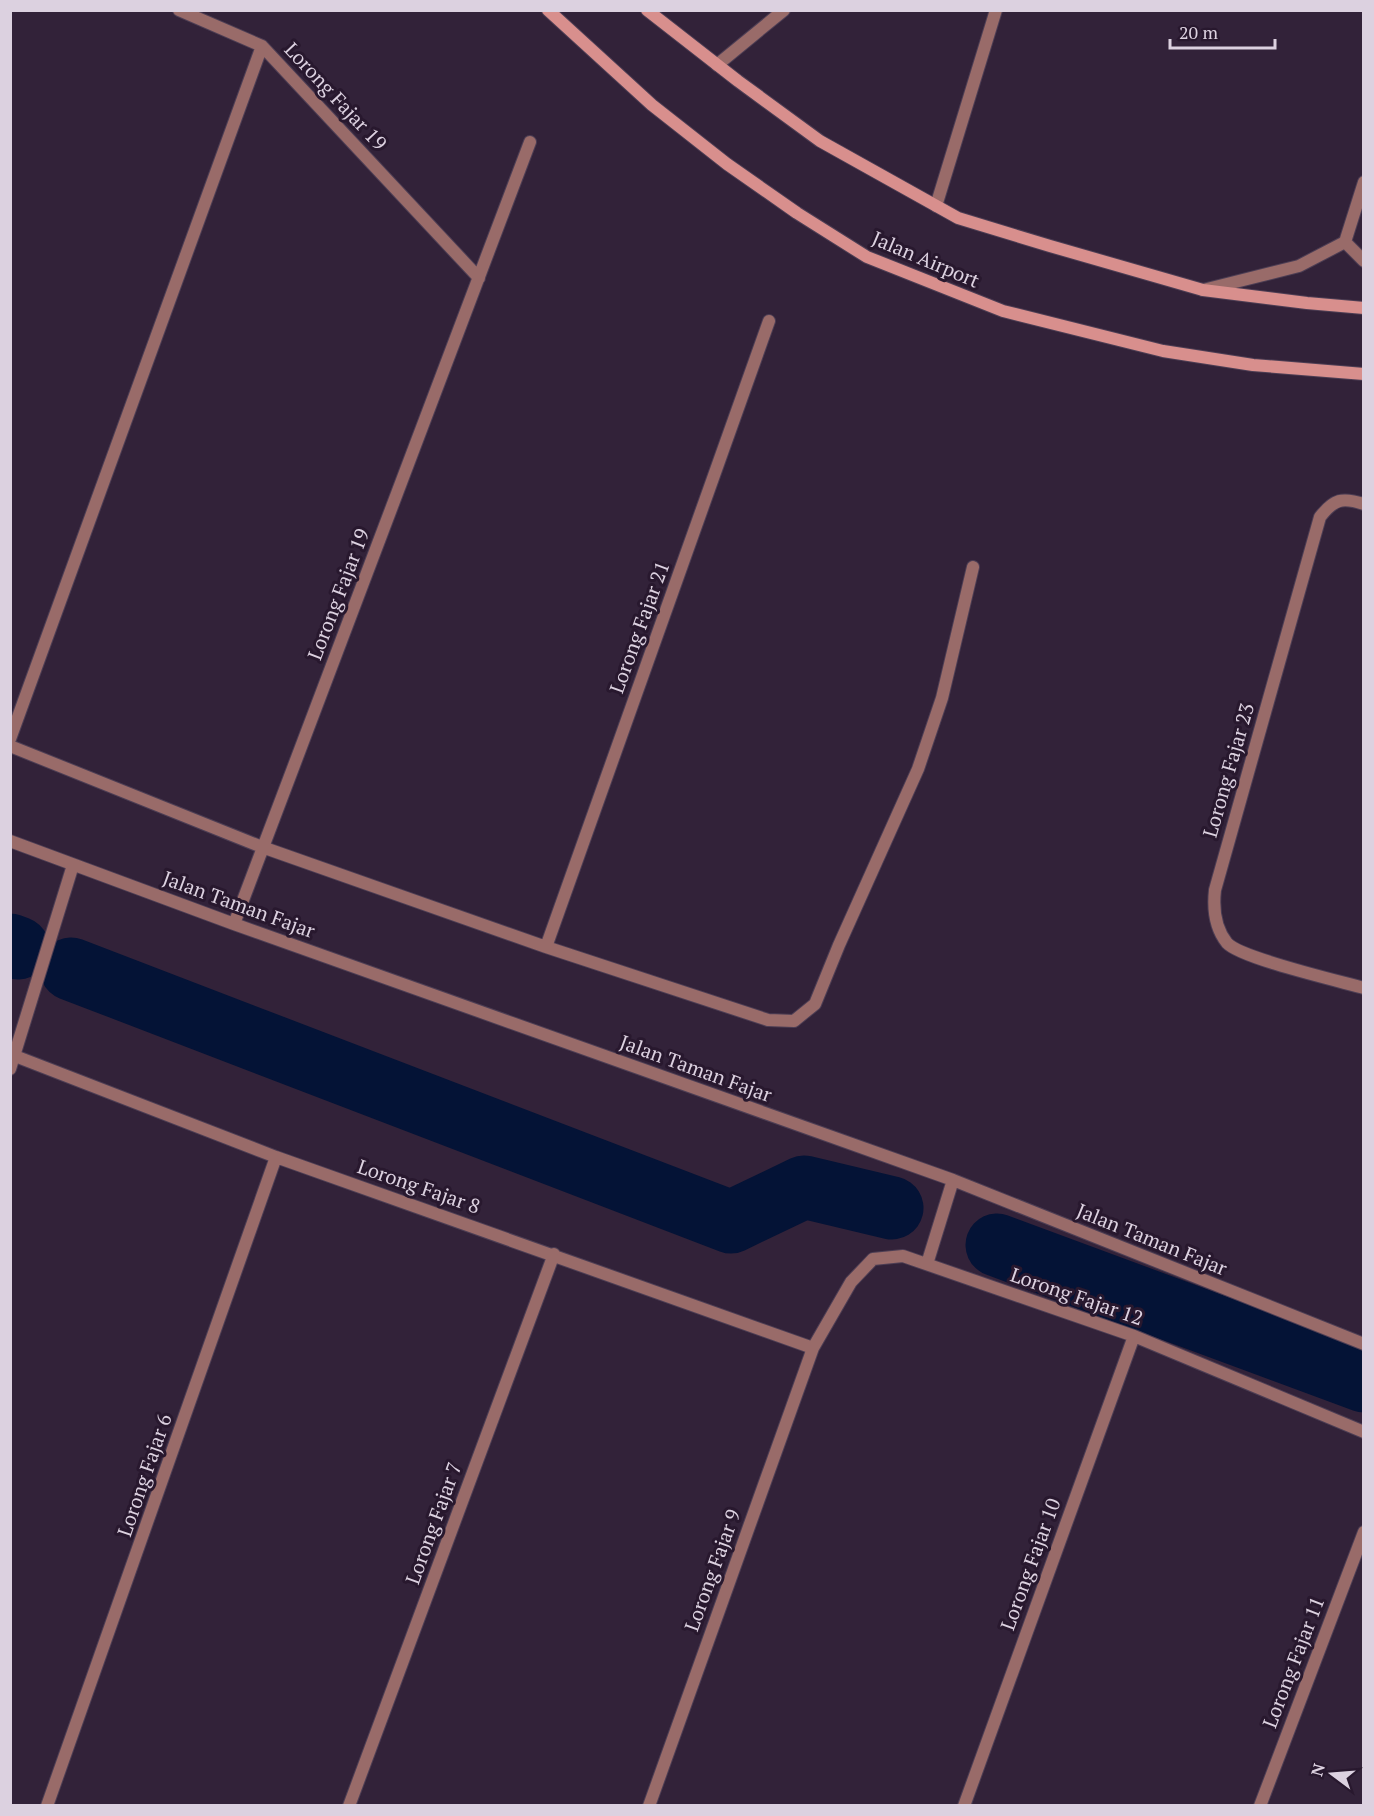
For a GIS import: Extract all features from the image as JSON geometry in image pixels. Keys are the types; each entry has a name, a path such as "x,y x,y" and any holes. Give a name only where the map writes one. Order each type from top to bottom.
{"main road":[{"name":"Jalan Airport","path":"548,10 652,105 727,164 797,213 867,257 1003,311 1163,351 1253,365 1364,374"},
{"path":"647,10 820,141 936,206 968,221 1203,290 1364,308"}],"street":[{"path":"10,739 262,46 179,10"},
{"path":"717,65 784,10"},
{"path":"936,206 996,10"},
{"name":"Lorong Fajar 19","path":"262,46 479,278"},
{"name":"Lorong Fajar 19","path":"234,924 530,142"},
{"path":"1203,290 1299,266 1345,242 1364,182"},
{"path":"1345,242 1364,261"},
{"name":"Lorong Fajar 21","path":"546,947 769,321"},
{"name":"Lorong Fajar 23","path":"1364,504 1349,499 1330,504 1320,517 1215,890 1213,907 1219,930 1228,945 1253,956 1364,988"},
{"path":"10,746 262,847 546,947 768,1020 794,1021 815,1004 847,925 918,769 942,698 973,567"},
{"name":"Jalan Taman Fajar","path":"10,841 234,924 953,1180 1364,1344"},
{"path":"10,1069 73,864"},
{"name":"Lorong Fajar 8","path":"15,1056 276,1157 813,1348"},
{"name":"Lorong Fajar 6","path":"47,1806 276,1157"},
{"path":"927,1264 953,1180"},
{"name":"Lorong Fajar 7","path":"349,1806 554,1254"},
{"name":"Lorong Fajar 12","path":"813,1348 851,1282 873,1259 903,1256 1134,1336 1364,1432"},
{"name":"Lorong Fajar 10","path":"964,1806 1134,1336"},
{"name":"Lorong Fajar 9","path":"649,1806 813,1348"},
{"name":"Lorong Fajar 11","path":"1260,1806 1364,1532"}],"waterway":[{"path":"10,945 18,948"},
{"path":"71,969 731,1222 804,1187 892,1208"},
{"path":"997,1245 1364,1381"}]}
